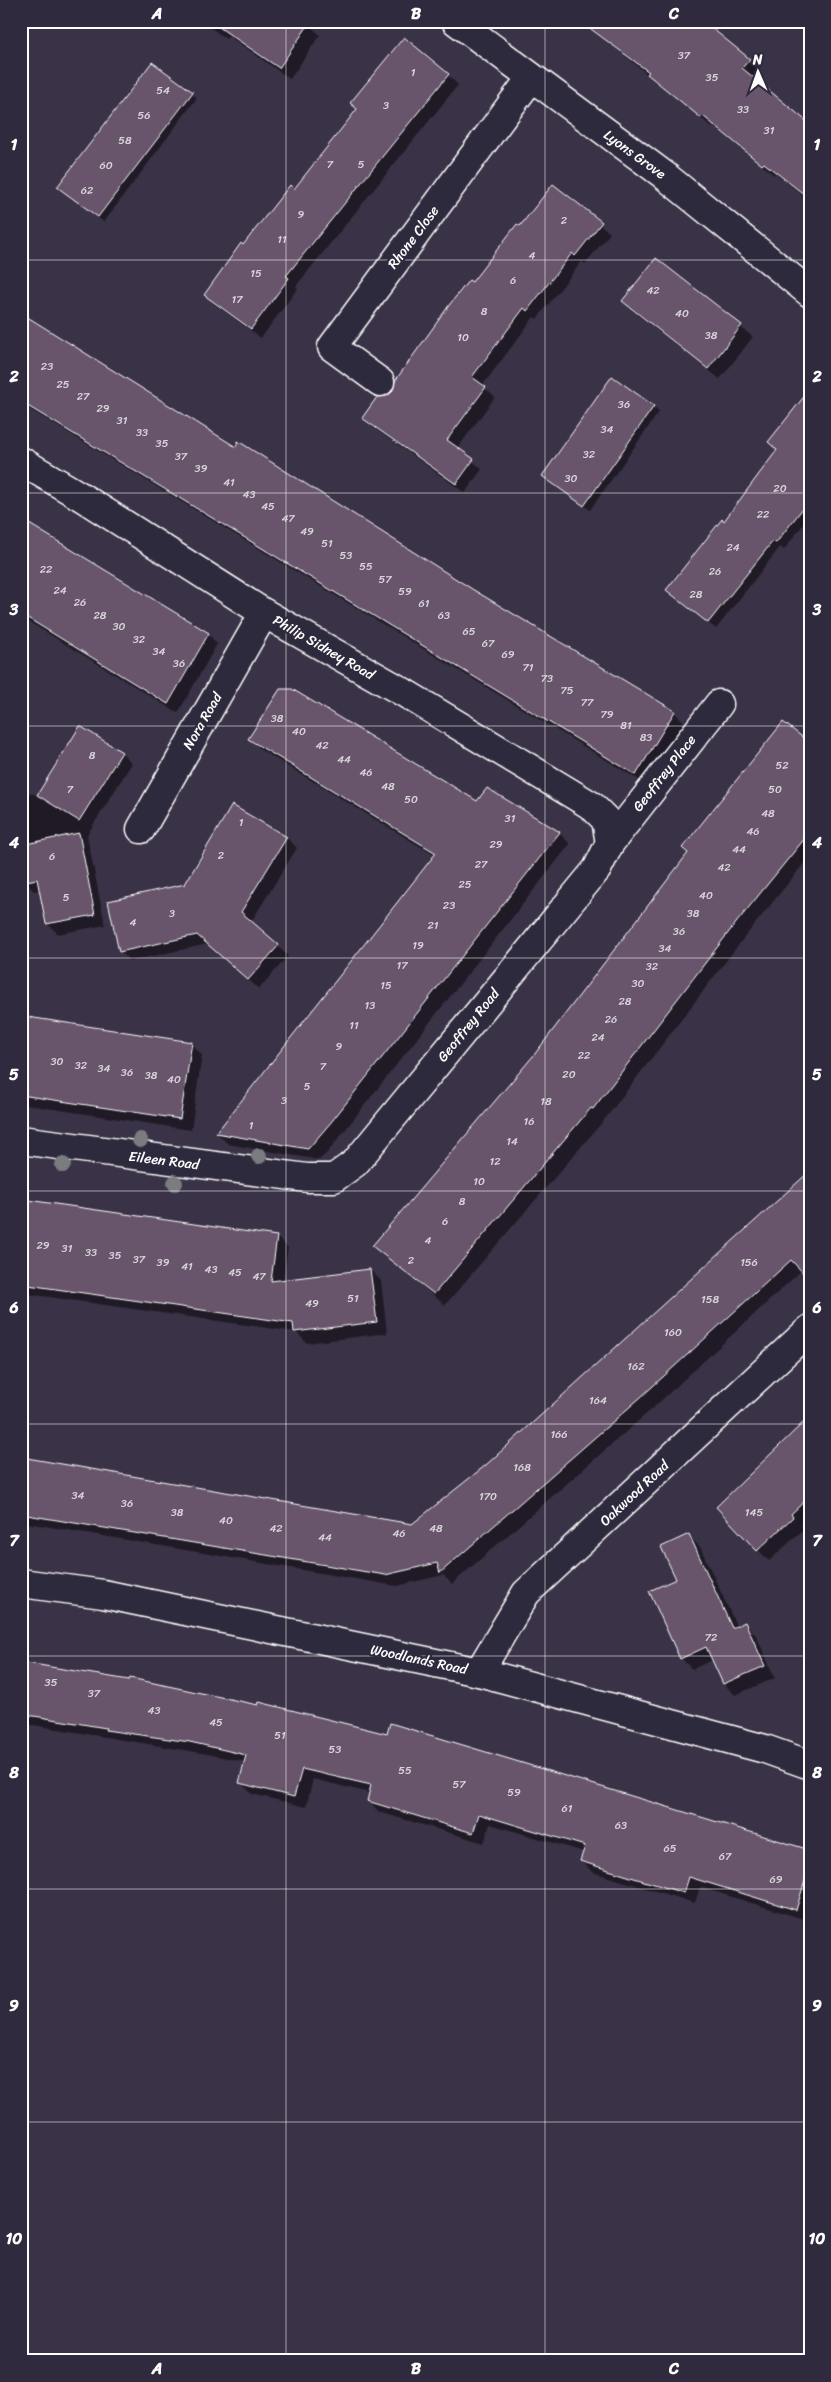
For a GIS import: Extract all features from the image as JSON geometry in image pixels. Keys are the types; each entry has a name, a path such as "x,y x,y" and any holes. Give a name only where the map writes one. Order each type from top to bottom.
{"street":[{"name":"Lyons Grove","path":"456,21 664,175 810,293"},
{"name":"Rhone Close","path":"380,382 332,347 531,78"},
{"name":"Philip Sidney Road","path":"21,462 80,496 264,613 403,692 592,806 606,820 610,843"},
{"name":"Nora Road","path":"140,829 264,613"},
{"name":"Geoffrey Place","path":"610,843 718,704"},
{"name":"Geoffrey Road","path":"307,1178 334,1178 355,1163 597,870 610,843"},
{"name":"Eileen Road","path":"21,1140 307,1178"},
{"name":"Oakwood Road","path":"479,1672 526,1593 810,1329"},
{"name":"Woodlands Road","path":"21,1583 103,1594 479,1672 765,1749 810,1765"}],"building":[{"path":"210,21 311,21 279,68"},
{"path":"580,21 703,21 750,59 742,68 810,124 810,199 764,163 762,165 703,116 701,118 647,74 649,72"},
{"path":"404,37 449,74 286,276 289,278 251,329 204,295 241,243 243,245 290,185 294,189 357,109 350,103"},
{"path":"152,62 193,92 98,217 57,187"},
{"path":"553,184 602,222 575,256 572,253 527,311 524,308 472,377 486,387 447,440 474,459 456,484 362,418 377,397 386,396 392,392 395,381 450,304 469,280 472,282 517,224 520,226"},
{"path":"656,258 742,325 708,369 622,301"},
{"path":"21,313 236,447 238,441 472,589 675,711 636,775 21,402"},
{"path":"612,376 654,406 584,506 542,476"},
{"path":"810,389 810,499 776,543 773,541 708,623 666,590 722,519 724,521 777,450 768,442"},
{"path":"21,519 209,633 168,704 21,614"},
{"path":"280,689 292,689 477,801 487,788 560,832 308,1149 216,1133 436,853 248,739"},
{"path":"783,722 810,743 810,832 732,928 593,1109 591,1108 434,1294 372,1246 534,1055 688,853 682,848"},
{"path":"80,726 122,752 79,821 37,795"},
{"path":"232,805 287,837 241,912 279,945 248,980 197,935 119,952 108,901 185,884"},
{"path":"79,833 95,915 46,924 37,879 21,882 21,845"},
{"path":"21,1016 192,1042 180,1119 21,1095"},
{"path":"810,1171 810,1280 791,1260 641,1397 440,1573 437,1563 385,1575 21,1514 21,1457 412,1524 486,1465"},
{"path":"21,1199 277,1236 271,1281 370,1269 377,1322 294,1332 293,1323 21,1284"},
{"path":"810,1416 810,1496 791,1514 793,1517 757,1551 716,1507"},
{"path":"689,1534 732,1628 745,1622 765,1666 723,1684 706,1647 680,1659 649,1591 676,1579 661,1547"},
{"path":"21,1662 129,1680 130,1678 258,1705 259,1702 387,1734 390,1723 810,1850 810,1864 796,1910 689,1877 684,1893 634,1878 580,1861 585,1846 479,1814 473,1833 367,1801 371,1785 302,1769 294,1797 239,1783 246,1755 190,1742 105,1730 106,1728 22,1714 26,1693 21,1692"}]}
